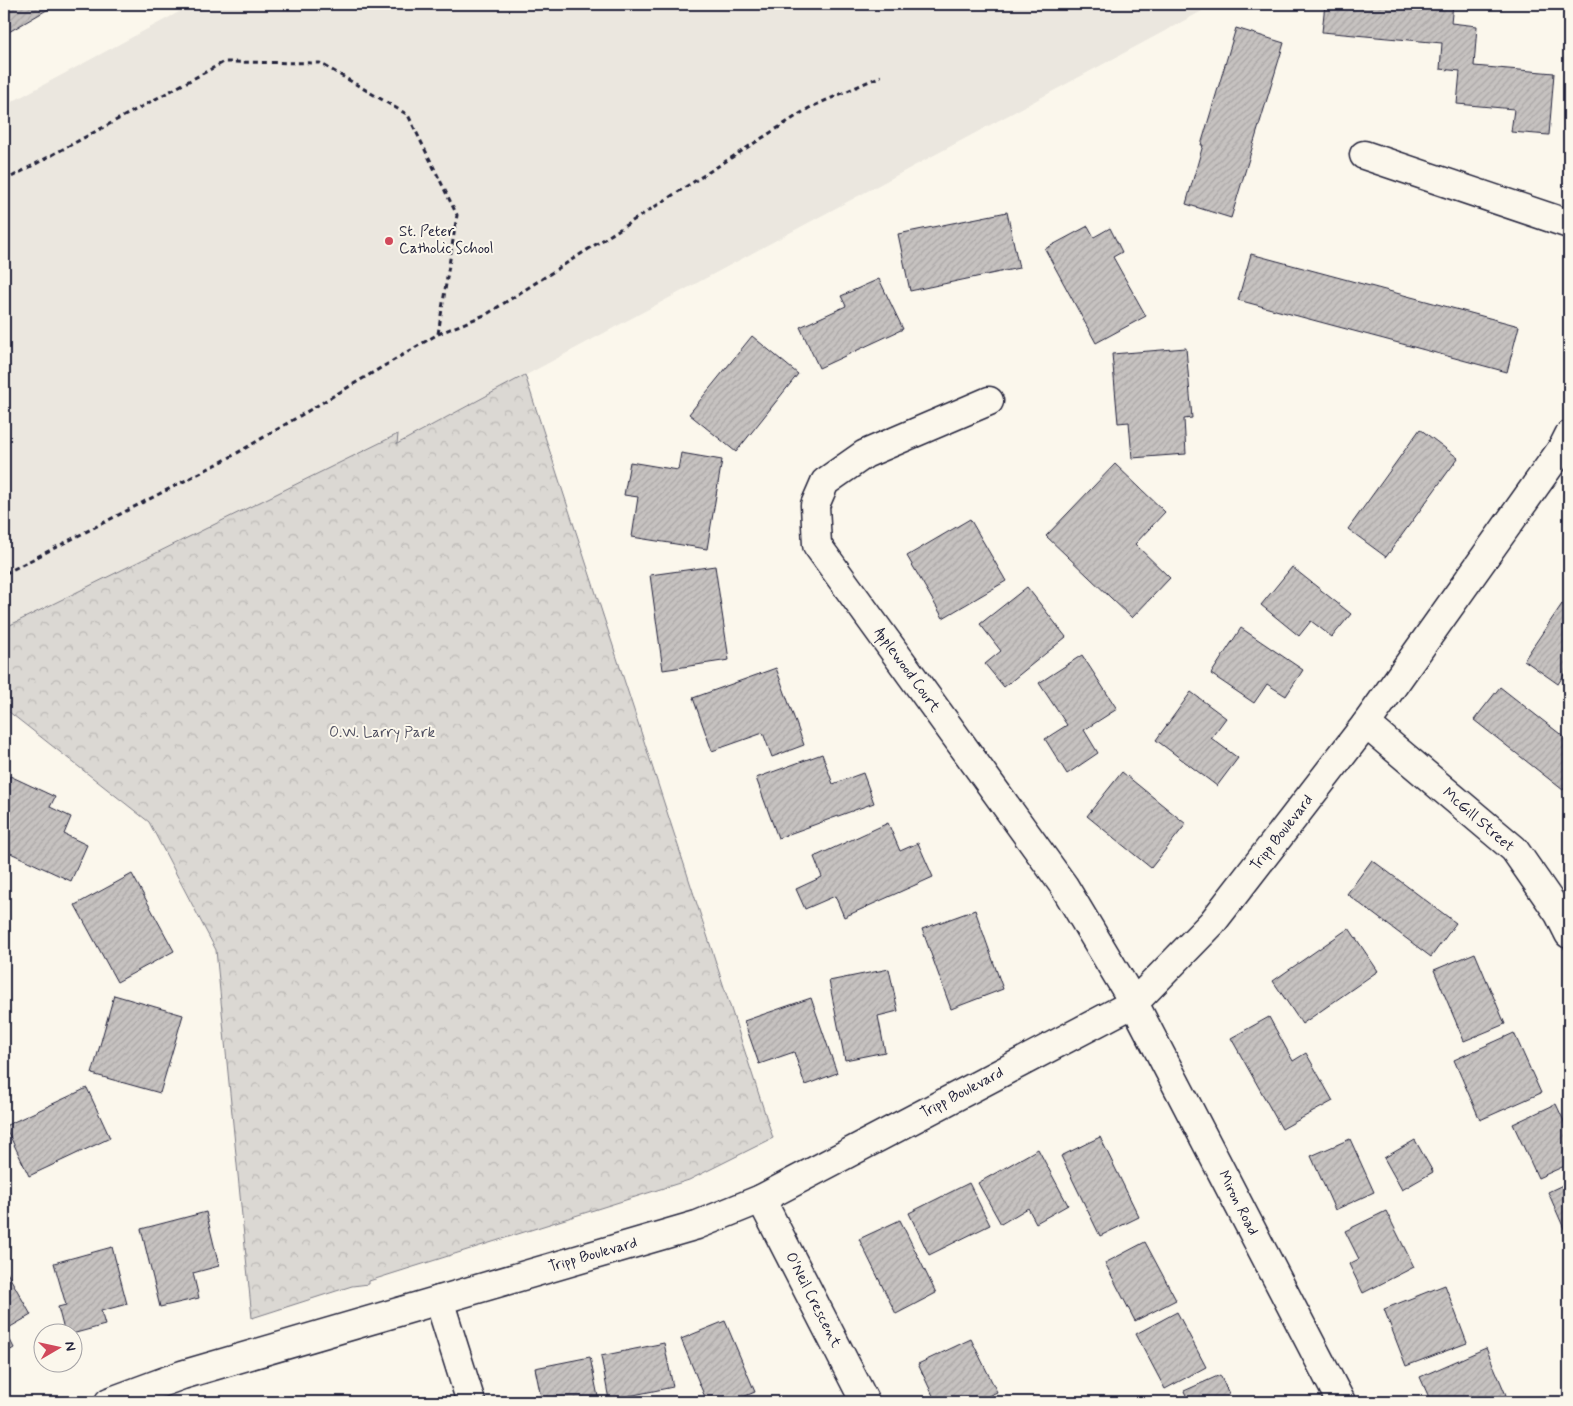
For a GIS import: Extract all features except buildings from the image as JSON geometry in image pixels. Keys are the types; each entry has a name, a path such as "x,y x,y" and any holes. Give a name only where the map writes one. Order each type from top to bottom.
{"street":[{"path":"1364,155 1569,224"},
{"name":"Applewood Court","path":"989,401 865,454 825,482 815,505 817,545 1064,886 1134,1003"},
{"name":"Tripp Boulevard","path":"109,1402 182,1375 697,1225 761,1198 1134,1003 1212,923 1366,724 1563,447 1569,435"},
{"name":"McGill Street","path":"1366,724 1514,849 1559,914 1569,934"},
{"name":"Miron Road","path":"1134,1003 1341,1402"},
{"name":"O'Neil Crescent","path":"761,1198 865,1402"},
{"path":"439,1300 471,1402"}],"path":[{"path":"4,180 224,62 320,62 408,115 457,215 438,334"},
{"path":"4,574 226,459 438,334 487,314 809,108 881,76"}],"shaded area":[{"name":"St. Peter Catholic School","path":"194,4 1215,4 4,656 4,106"}],"green space":[{"name":"O.W. Larry Park","path":"525,375 773,1138 689,1180 369,1281 369,1284 352,1286 252,1318 216,950 149,822 4,708 4,628 398,434 397,444"}],"place":[{"name":"St. Peter Catholic School","path":"389,241"}]}
